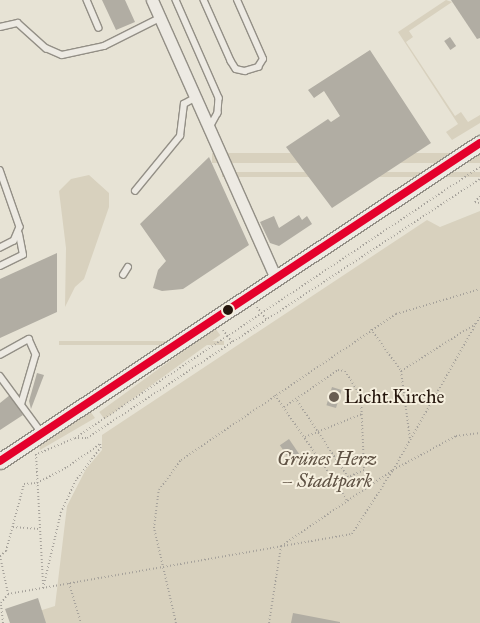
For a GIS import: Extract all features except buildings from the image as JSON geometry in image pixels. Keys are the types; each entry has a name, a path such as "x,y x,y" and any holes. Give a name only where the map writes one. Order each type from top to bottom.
{"main road":[{"path":"0,462 36,443 276,278 480,143"}],"street":[{"path":"152,0 276,278"}],"lane":[{"path":"87,0 99,28"},
{"path":"176,0 219,98 218,113 209,129"},
{"path":"204,0 231,61 236,68 245,71 258,67 262,59 237,0"},
{"path":"0,27 18,23 46,48 62,55 104,46 160,18"},
{"path":"135,191 180,136 184,104 195,98"},
{"path":"0,170 18,216 23,255 0,266"},
{"path":"0,248 19,234"},
{"path":"123,275 128,267"},
{"path":"0,355 29,339 36,355 22,403"},
{"path":"0,376 22,403 36,443"}],"path":[{"path":"75,438 480,166"},
{"path":"43,588 36,443 87,438 480,179"},
{"path":"480,196 476,202 480,203"},
{"path":"176,623 160,567 154,523 156,499 164,481 194,449 371,329 420,305 480,290"},
{"path":"3,623 1,603 8,594 352,534 393,470 480,316"},
{"path":"401,371 476,324"},
{"path":"371,329 401,371 410,440"},
{"path":"284,407 296,399 343,370 360,393 365,468 352,478 346,476 296,399"},
{"path":"275,394 348,500"},
{"path":"305,437 362,414"},
{"path":"269,623 282,546 393,470 456,436 480,432"},
{"path":"8,594 0,556 6,552 24,484 37,483 101,445 76,480 61,512 43,588"},
{"path":"13,527 40,529"},
{"path":"69,582 81,623"}],"green space":[{"path":"446,0 452,2 409,31 413,37 406,42 455,116 461,112 468,122 480,115 480,123 452,140 446,132 458,124 398,32"},
{"path":"212,153 480,153 480,163 212,163"},
{"path":"222,172 480,172 480,177 222,177"},
{"path":"89,175 109,193 109,207 84,279 75,287 65,307 66,248 59,191 71,179"},
{"name":"Grünes Herz – Stadtpark","path":"480,211 480,623 41,623 39,611 55,606 67,506 86,469 102,450 102,435 427,220 440,227"},
{"path":"215,328 220,335 105,419 99,412"},
{"path":"59,341 224,341 224,345 59,345"},
{"path":"90,411 95,418 40,450 39,444"}],"transit line":[{"path":"0,461 480,143"}],"place":[{"name":"Licht.Kirche","path":"334,397"}]}
